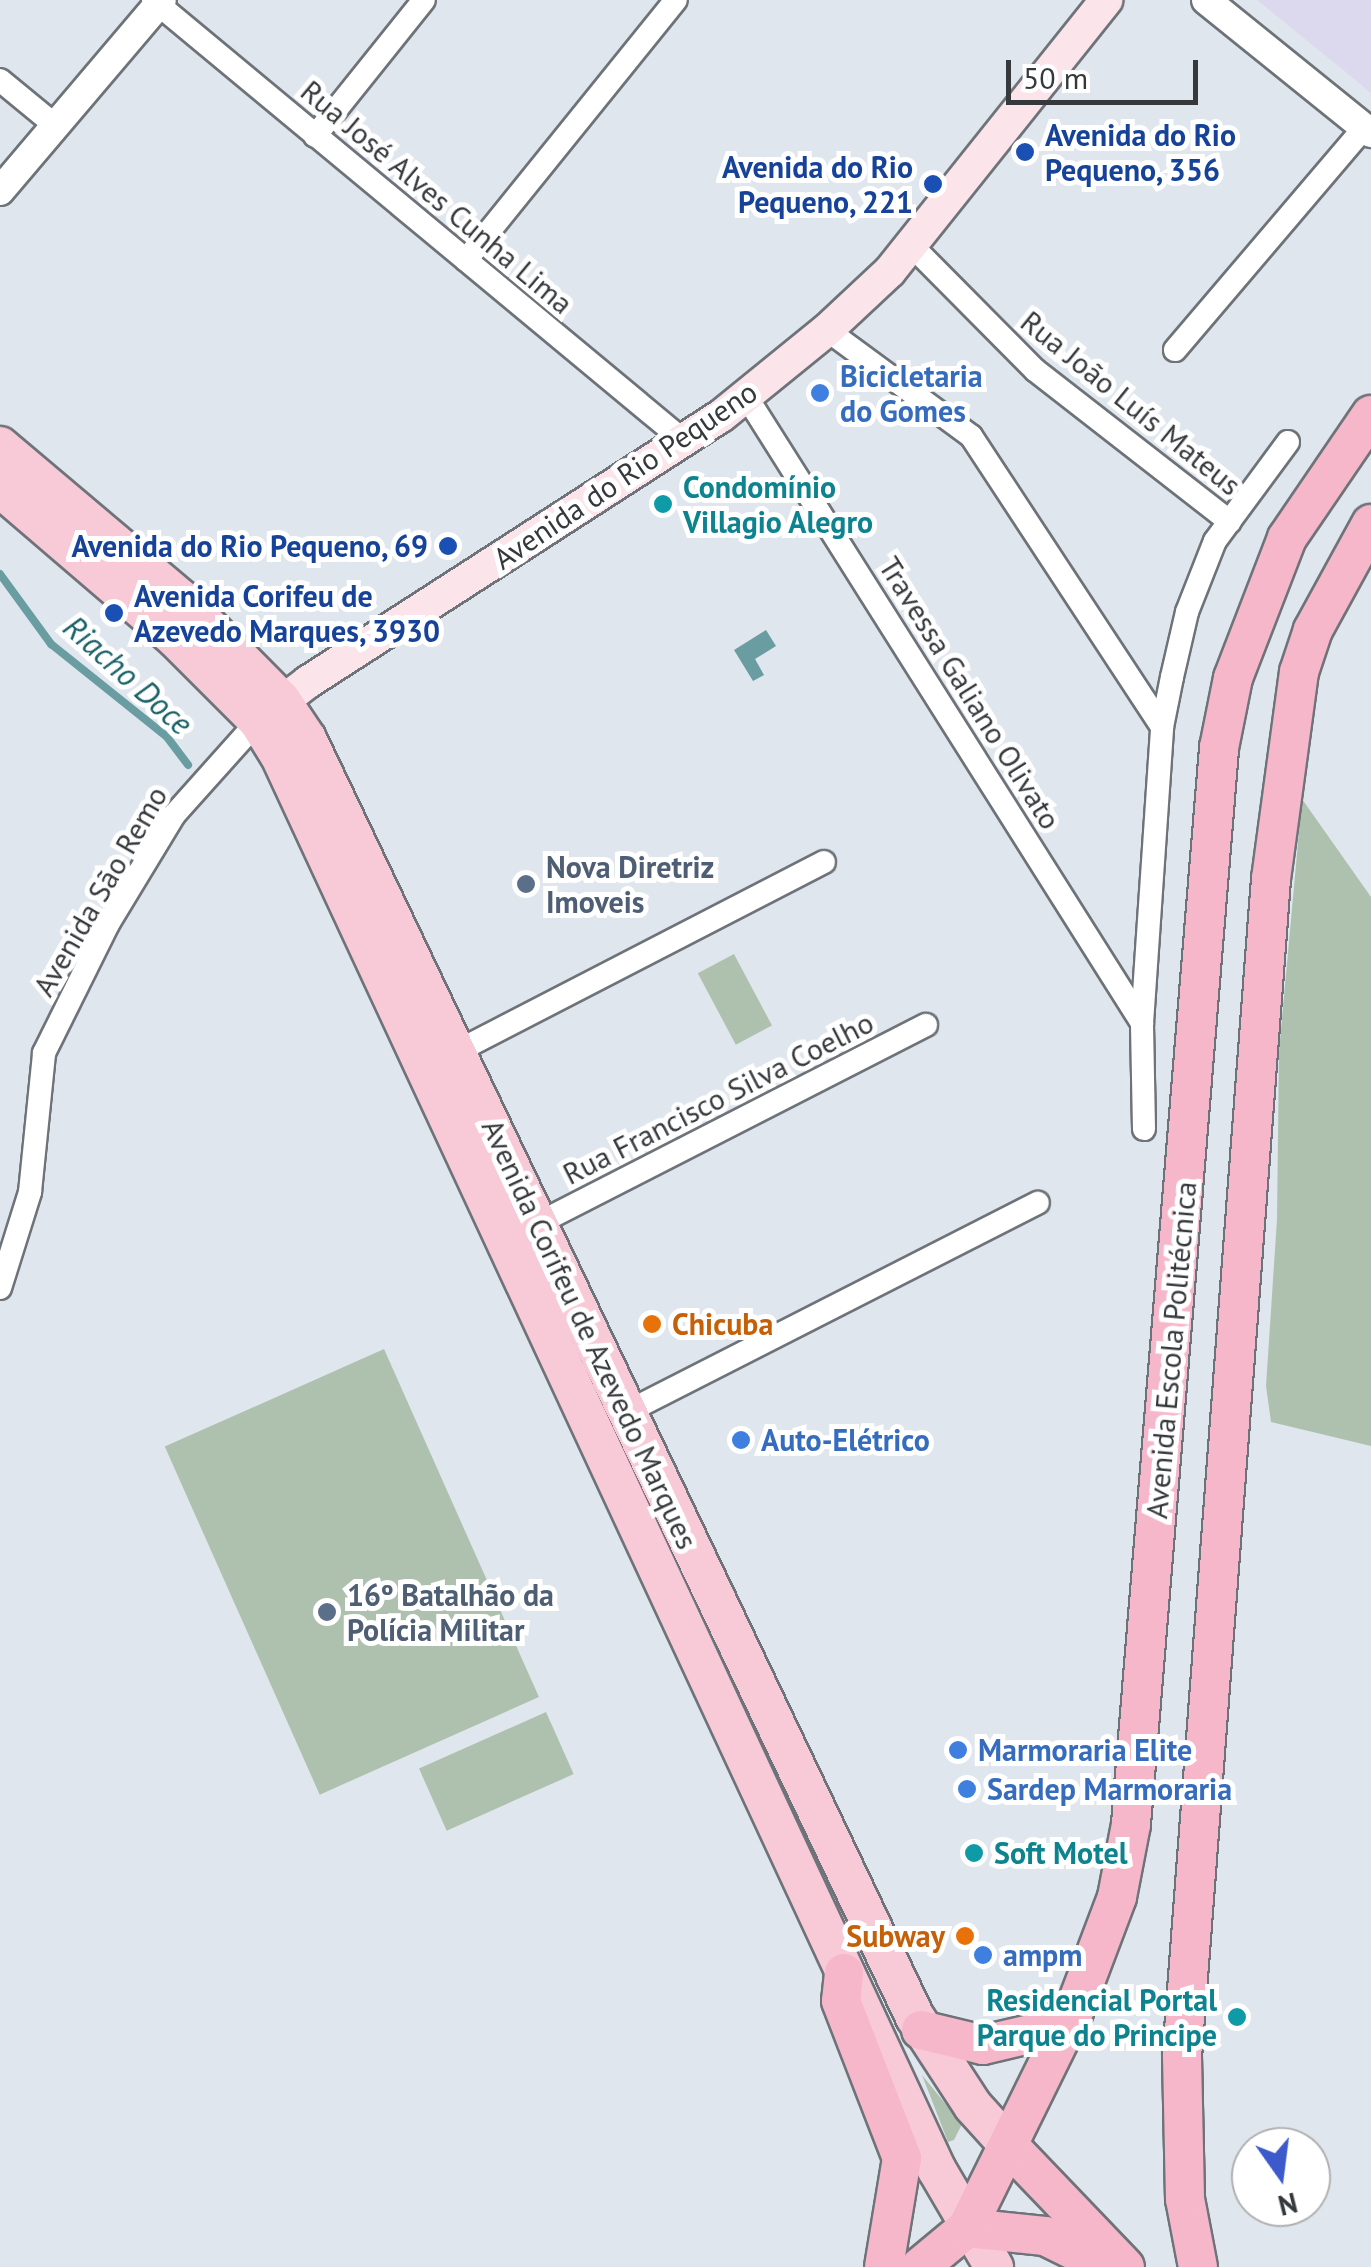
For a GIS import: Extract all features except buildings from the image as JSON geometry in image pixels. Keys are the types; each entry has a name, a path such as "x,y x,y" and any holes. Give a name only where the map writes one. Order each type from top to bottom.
{"highway":[{"name":"Avenida Escola Politécnica","path":"920,2267 966,2228 1010,2147 1074,2011 1117,1897 1132,1824 1219,748 1234,678 1287,538 1371,415"},
{"name":"Avenida Escola Politécnica","path":"1198,2267 1186,2199 1182,2057 1270,893 1300,672 1313,630 1371,524"},
{"path":"844,1973 841,2001 902,2158 884,2267"},
{"path":"922,2030 983,2045 1034,2033 1074,2011"},
{"name":"Avenida Corifeu de Azevedo Marques","path":"1010,2147 1125,2267"},
{"path":"966,2228 1045,2236 1108,2267"}],"main road":[{"name":"Avenida do Rio Pequeno","path":"270,710 684,440 827,330 911,245 1097,3"},
{"name":"Avenida Corifeu de Azevedo Marques","path":"0,446 180,599 270,710 844,1973 966,2228 994,2267"},
{"name":"Avenida Corifeu de Azevedo Marques","path":"0,488 160,624 307,739 922,2030 1010,2147"}],"street":[{"path":"315,136 424,0"},
{"path":"466,260 676,0"},
{"path":"1174,350 1368,130 1206,0"},
{"path":"0,191 158,2"},
{"name":"Rua José Alves Cunha Lima","path":"158,2 684,440"},
{"path":"0,80 56,126"},
{"name":"Rua João Luís Mateus","path":"911,245 1034,370 1230,522"},
{"path":"827,330 971,436 1162,727"},
{"name":"Travessa Galiano Olivato","path":"746,396 1142,1023"},
{"path":"1144,1129 1142,1023 1162,727 1187,612 1230,522 1288,442"},
{"name":"Avenida São Remo","path":"0,1288 30,1192 44,1053 108,924 174,815 270,710"},
{"path":"456,1052 824,862"},
{"name":"Rua Francisco Silva Coelho","path":"537,1224 926,1025"},
{"path":"627,1412 1038,1204"}],"shaded area":[{"path":"1257,0 1371,0 1371,93 1353,78"}],"green space":[{"path":"1302,799 1371,897 1371,1446 1271,1422 1266,1386 1277,1219 1279,1051"},
{"path":"734,954 772,1026 736,1045 698,973"},
{"path":"384,1349 539,1697 320,1795 165,1447"},
{"path":"546,1712 574,1774 447,1831 419,1769"},
{"path":"922,2075 962,2124 954,2140 948,2142"}],"water":[{"path":"766,630 776,646 755,659 764,675 753,681 734,650"}],"waterway":[{"name":"Riacho Doce","path":"0,574 51,644 167,737 188,765"}],"place":[{"name":"Avenida do Rio Pequeno, 356","path":"1025,152"},
{"name":"Avenida do Rio Pequeno, 221","path":"933,184"},
{"name":"Bicicletaria do Gomes","path":"820,393"},
{"name":"Condomínio Villagio Alegro","path":"663,504"},
{"name":"Avenida do Rio Pequeno, 69","path":"448,546"},
{"name":"Avenida Corifeu de Azevedo Marques, 3930","path":"114,613"},
{"name":"Nova Diretriz Imoveis","path":"526,884"},
{"name":"Chicuba","path":"652,1324"},
{"name":"Auto-Elétrico","path":"741,1440"},
{"name":"16º Batalhão da Polícia Militar","path":"327,1612"},
{"name":"Marmoraria Elite","path":"958,1750"},
{"name":"Sardep Marmoraria","path":"967,1789"},
{"name":"Soft Motel","path":"974,1853"},
{"name":"Subway","path":"965,1936"},
{"name":"ampm","path":"983,1955"},
{"name":"Residencial Portal Parque do Principe","path":"1237,2017"}]}
